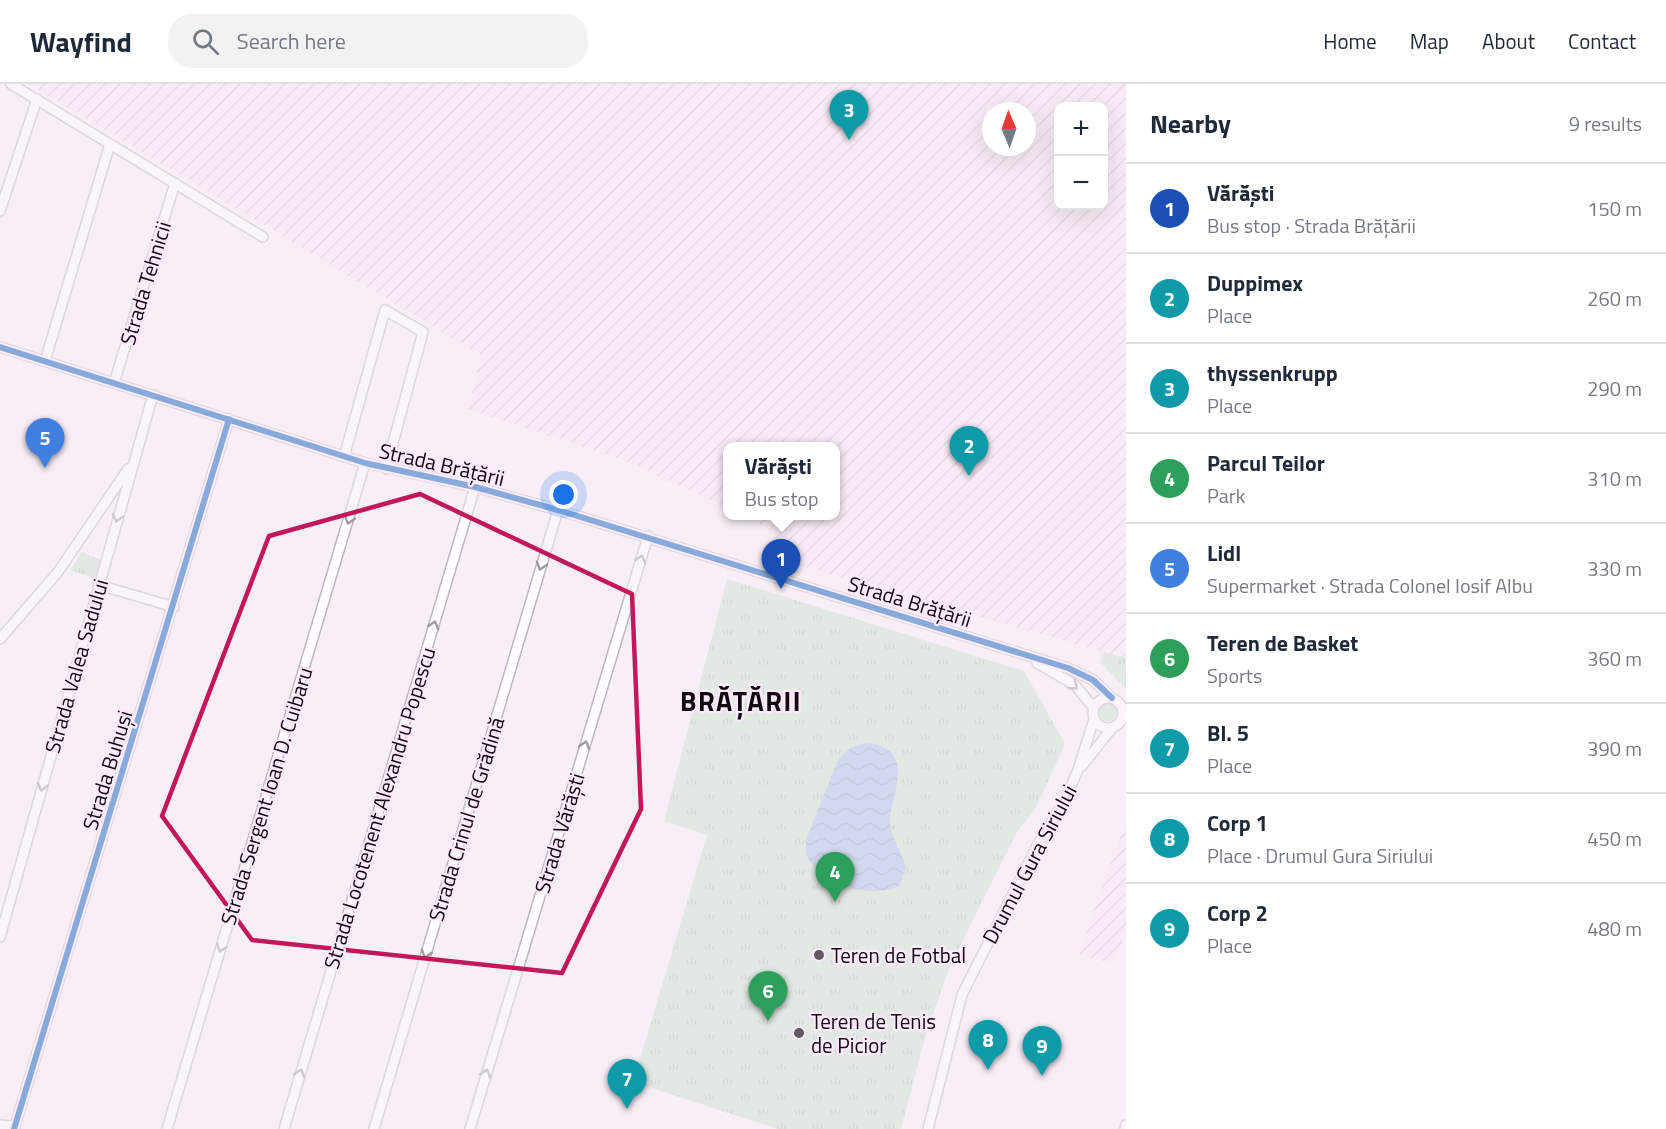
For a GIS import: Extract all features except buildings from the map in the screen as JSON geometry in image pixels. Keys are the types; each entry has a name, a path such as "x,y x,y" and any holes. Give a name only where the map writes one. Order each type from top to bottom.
{"street":[{"path":"11,84 263,237"},
{"path":"0,211 36,99"},
{"path":"45,361 110,144"},
{"name":"Strada Tehnicii","path":"114,383 175,183"},
{"path":"344,457 385,310 423,332 386,469"},
{"name":"Strada Brățării","path":"0,347 365,464 475,487 558,510 648,536 1013,651 1077,672 1094,680 1112,698"},
{"name":"Strada Valea Sadului","path":"0,937 153,395"},
{"name":"Strada Buhuși","path":"14,1128 174,607 229,419"},
{"path":"0,639 58,572 133,462"},
{"name":"Strada Sergent Ioan D. Cuibaru","path":"167,1129 365,464"},
{"name":"Strada Locotenent Alexandru Popescu","path":"284,1129 475,487"},
{"name":"Strada Crinul de Grădină","path":"374,1129 558,510"},
{"name":"Strada Vărăști","path":"470,1129 648,536"},
{"path":"99,585 174,607"},
{"name":"Strada Brățării","path":"1013,651 1070,682 1083,692 1093,707"},
{"path":"1103,698 1112,698 1124,709 1123,717 1119,725 1100,726 1094,719 1093,707 1103,698"},
{"name":"Drumul Gura Siriului","path":"928,1129 948,1044 971,972 1037,846 1058,815 1078,770 1094,719"},
{"name":"Drumul Gura Siriului","path":"1078,770 1119,725"},
{"path":"0,1125 14,1128"}],"highlighted area":[{"path":"420,494 632,594 641,809 562,973 252,940 162,816 269,536"}],"shaded area":[{"path":"28,84 1126,84 1126,658 768,557 774,531 751,520 840,520 840,442 723,442 723,506 626,461 468,409 481,355"},
{"path":"1126,821 1126,929 1115,964 1078,954"}],"green space":[{"path":"82,552 100,560 95,578 70,570"},
{"path":"727,579 1024,671 1065,744 1036,808 1017,832 949,969 926,1034 901,1129 778,1129 633,1082 707,835 664,821"},
{"path":"1104,652 1126,658 1126,689 1100,662"},
{"path":"1108,703 1114,706 1117,712 1114,718 1108,721 1102,718 1099,712 1102,706"}],"water":[{"path":"871,743 886,748 894,756 898,766 890,824 892,835 906,868 900,885 892,889 872,891 851,888 825,877 819,873 806,855 806,840 837,762 851,748"}],"cycle path":[{"path":"0,347 365,463 475,487 558,510 1068,668 1093,680 1112,698"},
{"path":"14,1129 229,419"}],"place":[{"name":"thyssenkrupp","path":"849,140"},
{"name":"Lidl","path":"45,468"},
{"name":"Duppimex","path":"969,476"},
{"name":"Vărăști","path":"781,589"},
{"name":"Parcul Teilor","path":"835,902"},
{"name":"Teren de Fotbal","path":"819,955"},
{"name":"Teren de Basket","path":"768,1021"},
{"name":"Teren de Tenis de Picior","path":"799,1033"},
{"name":"Corp 1","path":"988,1070"},
{"name":"Corp 2","path":"1042,1076"},
{"name":"Bl. 5","path":"627,1109"}],"district":[{"name":"BRĂȚĂRII","path":"741,700"}]}
